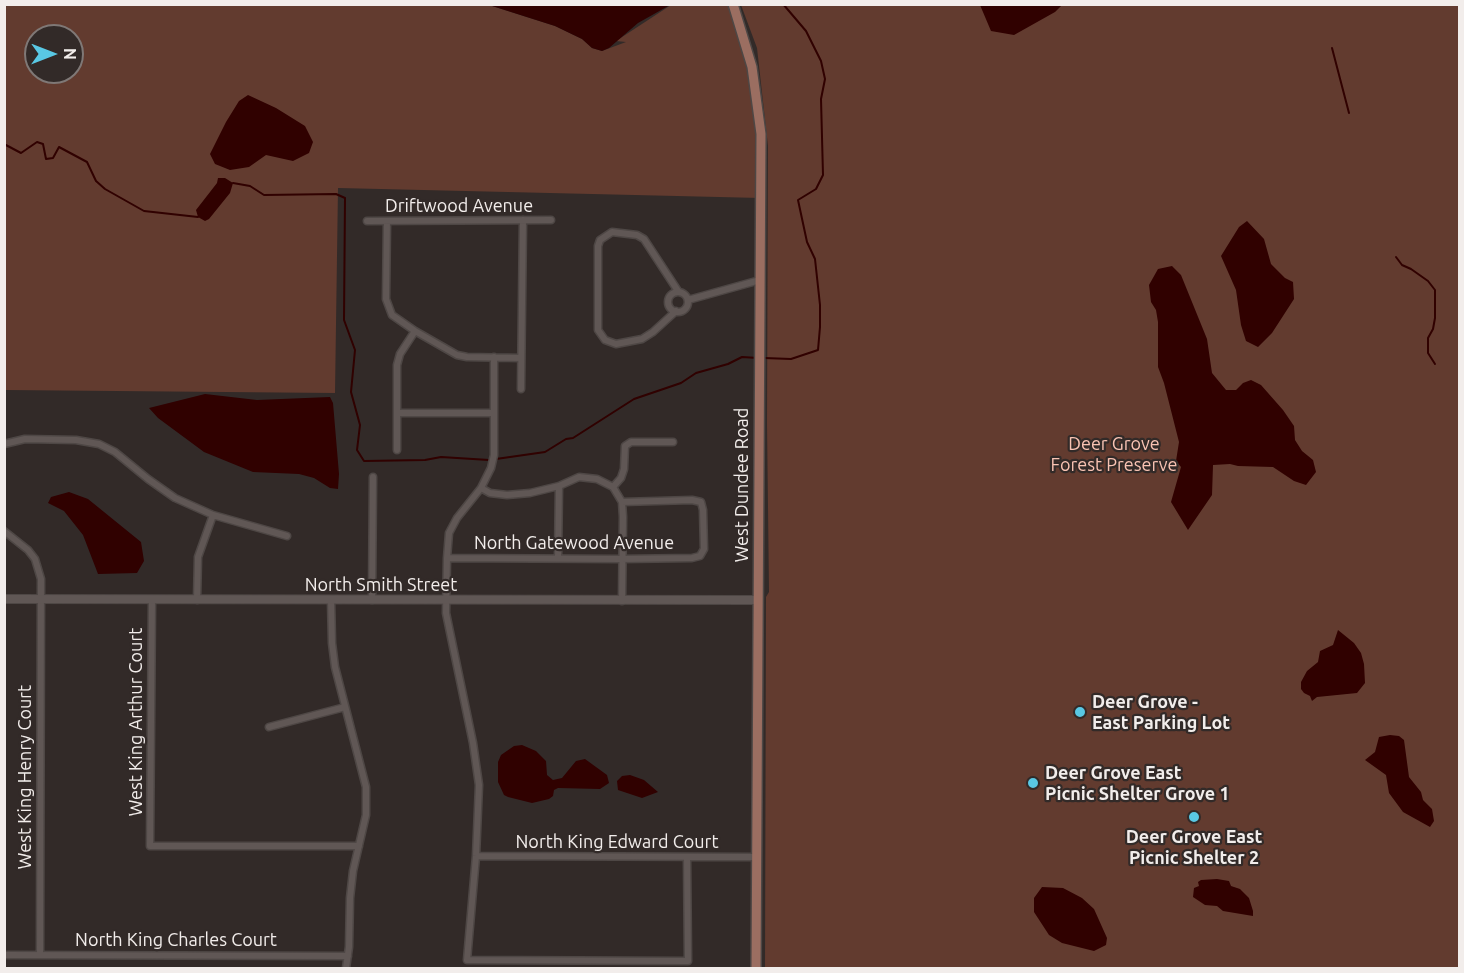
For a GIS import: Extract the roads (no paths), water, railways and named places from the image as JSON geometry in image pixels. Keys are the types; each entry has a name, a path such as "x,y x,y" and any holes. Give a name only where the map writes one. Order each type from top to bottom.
{"main road":[{"name":"West Dundee Road","path":"733,4 752,67 761,134 756,969"}],"street":[{"path":"521,388 522,220"},
{"name":"Driftwood Avenue","path":"367,221 551,220"},
{"path":"387,221 388,308 397,320 462,356 521,358"},
{"path":"612,232 637,235 644,239 678,291 688,300 685,309 676,312 642,339 616,344 605,340 598,330 598,246 600,240 612,232"},
{"path":"688,300 760,280"},
{"path":"676,312 670,308 668,299 672,293 678,291"},
{"path":"397,450 398,365 400,354 415,331"},
{"path":"494,357 494,454 491,468 481,488 457,518 449,533 447,558 446,613 477,768 479,798 466,960 688,961 687,857"},
{"path":"398,413 494,413"},
{"path":"4,444 25,439 76,440 99,444 115,452 175,498 213,515 286,536"},
{"path":"613,487 621,478 624,469 625,446 631,442 673,442"},
{"path":"372,600 373,477"},
{"path":"481,488 490,494 530,493 559,486 579,477 597,479 613,487 622,502 622,601"},
{"path":"558,558 559,486"},
{"name":"North Gatewood Avenue","path":"447,558 621,559 700,556 704,549 704,510 701,502 692,500 622,502"},
{"path":"197,600 198,557 213,515"},
{"name":"West King Henry Court","path":"4,531 28,550 35,559 40,574 40,954"},
{"name":"North Smith Street","path":"4,599 758,600"},
{"name":"West King Arthur Court","path":"152,600 150,846 359,846"},
{"path":"331,600 334,659 366,787 366,814 353,872 350,898 346,969"},
{"path":"269,727 345,707"},
{"name":"North King Edward Court","path":"476,856 757,857"},
{"name":"North King Charles Court","path":"4,955 348,956"}],"waterway":[{"path":"764,358 791,359 818,350 820,327 815,259 807,242 798,200 816,189 823,175 821,99 825,79 821,61 806,31 783,4"},
{"path":"1332,48 1349,113"},
{"path":"4,144 21,153 37,142 43,144 46,159 53,158 59,147 87,162 96,181 105,189 144,211 198,217"},
{"path":"233,183 250,186 264,195 336,194 345,198 344,320 355,350 351,392 360,425 357,450 364,461 425,460 441,457 489,460 545,452 566,439 573,438 634,399 681,383 696,373 728,364 742,357 758,358"},
{"path":"1396,257 1402,265 1428,281 1435,290 1435,318 1428,338 1428,353 1435,364"}],"place":[{"name":"Deer Grove - East Parking Lot","path":"1080,712"},
{"name":"Deer Grove East Picnic Shelter Grove 1","path":"1033,783"},
{"name":"Deer Grove East Picnic Shelter 2","path":"1194,817"}],"park label":[{"name":"Deer Grove Forest Preserve","path":"1114,454"}]}
